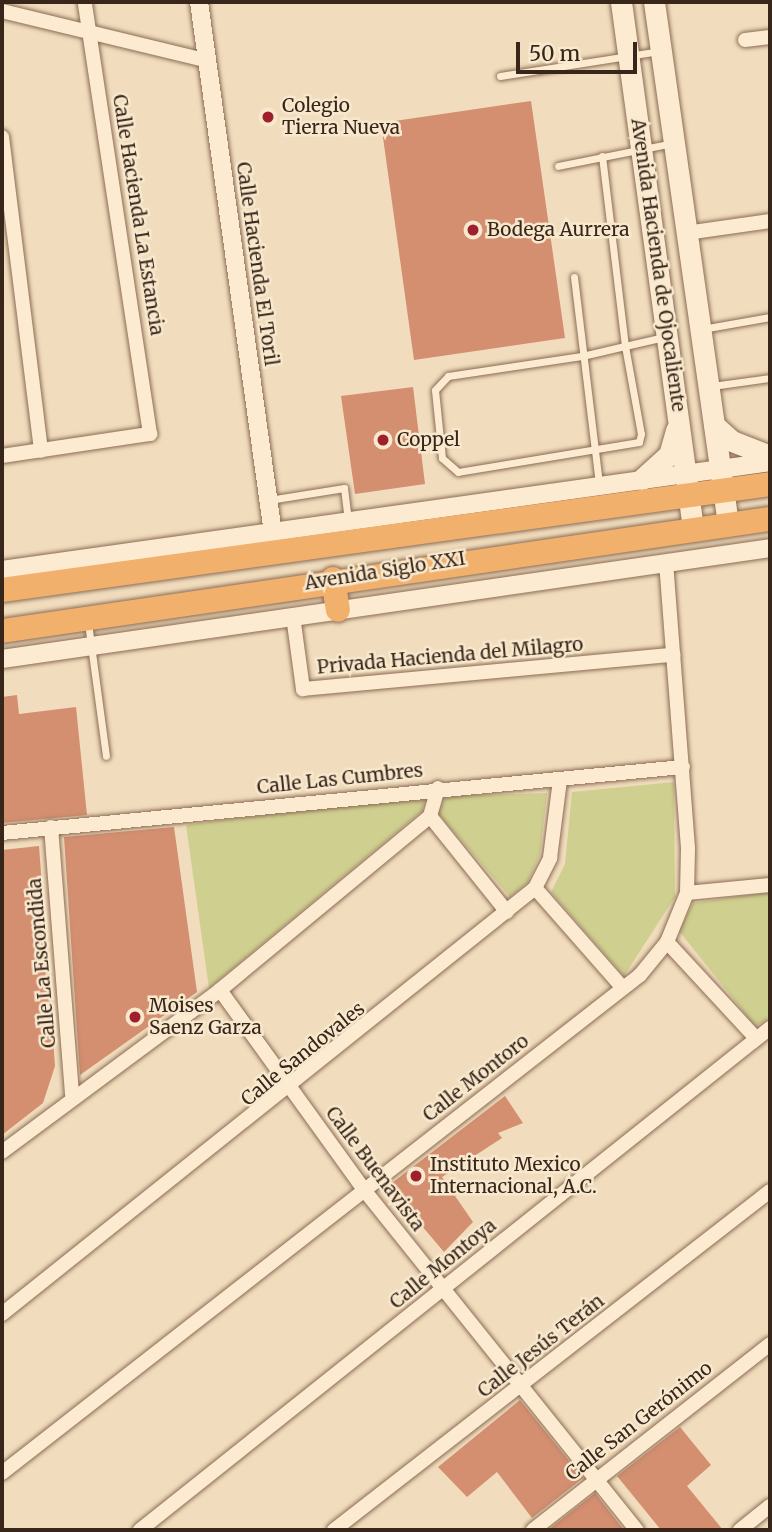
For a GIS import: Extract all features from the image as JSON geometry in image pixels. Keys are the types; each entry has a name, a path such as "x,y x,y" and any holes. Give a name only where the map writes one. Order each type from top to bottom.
{"highway":[{"name":"Avenida Siglo XXI","path":"2,590 722,479 770,484"},
{"name":"Avenida Siglo XXI","path":"2,631 333,579 770,519"},
{"path":"333,579 338,610"}],"main road":[{"name":"Avenida Hacienda de Ojocaliente","path":"621,2 693,528"},
{"name":"Avenida Hacienda de Ojocaliente","path":"654,2 729,524"},
{"path":"642,479 669,455 679,417"},
{"path":"714,425 732,441 770,456"}],"street":[{"name":"Calle Hacienda La Estancia","path":"41,451 150,434 85,2"},
{"name":"Calle Hacienda El Toril","path":"200,2 273,533"},
{"path":"2,11 208,61"},
{"path":"745,40 770,37"},
{"path":"2,137 41,451 2,456"},
{"path":"686,233 770,221"},
{"name":"Avenida Siglo XXI","path":"722,479 770,462"},
{"name":"Avenida Siglo XXI","path":"2,570 642,479 687,484"},
{"name":"Avenida Siglo XXI","path":"2,659 91,650 293,616 666,565 770,548"},
{"name":"Calle Montoro","path":"2,1472 365,1191 622,987 667,942 687,893 683,767 666,565"},
{"name":"Privada Hacienda del Milagro","path":"293,616 303,689 673,655"},
{"name":"Calle Las Cumbres","path":"2,834 438,788 561,780 683,767"},
{"name":"Calle Sandovales","path":"2,1314 290,1090 535,888 550,858 561,780"},
{"path":"2,1152 72,1096 219,990 430,816 438,788"},
{"path":"430,816 508,912"},
{"name":"Calle La Escondida","path":"51,827 72,1096"},
{"path":"687,893 770,885"},
{"path":"535,888 622,987"},
{"path":"667,942 755,1037"},
{"name":"Calle Buenavista","path":"219,990 365,1191 637,1530"},
{"name":"Calle Montoya","path":"139,1530 755,1037 770,1028"},
{"name":"Calle Jesús Terán","path":"334,1530 770,1191"},
{"name":"Calle San Gerónimo","path":"533,1530 770,1344"},
{"path":"740,1530 770,1506"}],"lane":[{"path":"500,76 660,51"},
{"path":"558,166 673,143"},
{"path":"602,156 625,346 639,442 596,453 458,472 442,458 439,381 582,356 625,346 667,336"},
{"path":"574,277 599,485"},
{"path":"700,329 770,317"},
{"path":"708,387 770,377"},
{"path":"269,500 344,488 348,522"},
{"path":"88,619 106,757"}],"green space":[{"path":"674,782 675,897 624,976 551,892 565,864 572,792"},
{"path":"547,793 540,854 528,882 510,897 438,813 446,796"},
{"path":"426,794 422,811 209,988 186,825"},
{"path":"770,892 770,1018 755,1026 679,931 693,903"}],"building":[{"name":"Bodega Aurrera","path":"531,101 565,338 414,360 381,123"},
{"name":"Coppel","path":"413,387 425,484 355,494 341,396"},
{"path":"17,695 19,714 76,707 87,815 2,823 2,697"},
{"path":"174,827 197,992 80,1075 64,837"},
{"path":"39,846 55,1066 43,1103 2,1135 2,850"},
{"path":"505,1096 523,1123 498,1133 502,1138 442,1177 473,1222 444,1252 388,1186"},
{"path":"520,1400 583,1478 532,1518 497,1472 467,1497 438,1467"},
{"path":"680,1427 711,1465 687,1486 723,1530 661,1530 617,1476"},
{"path":"595,1493 624,1530 548,1530"}],"place":[{"name":"Colegio Tierra Nueva","path":"268,117"},
{"name":"Bodega Aurrera","path":"473,230"},
{"name":"Coppel","path":"383,440"},
{"name":"Moises Saenz Garza","path":"135,1017"},
{"name":"Instituto Mexico Internacional, A.C.","path":"416,1176"}]}
